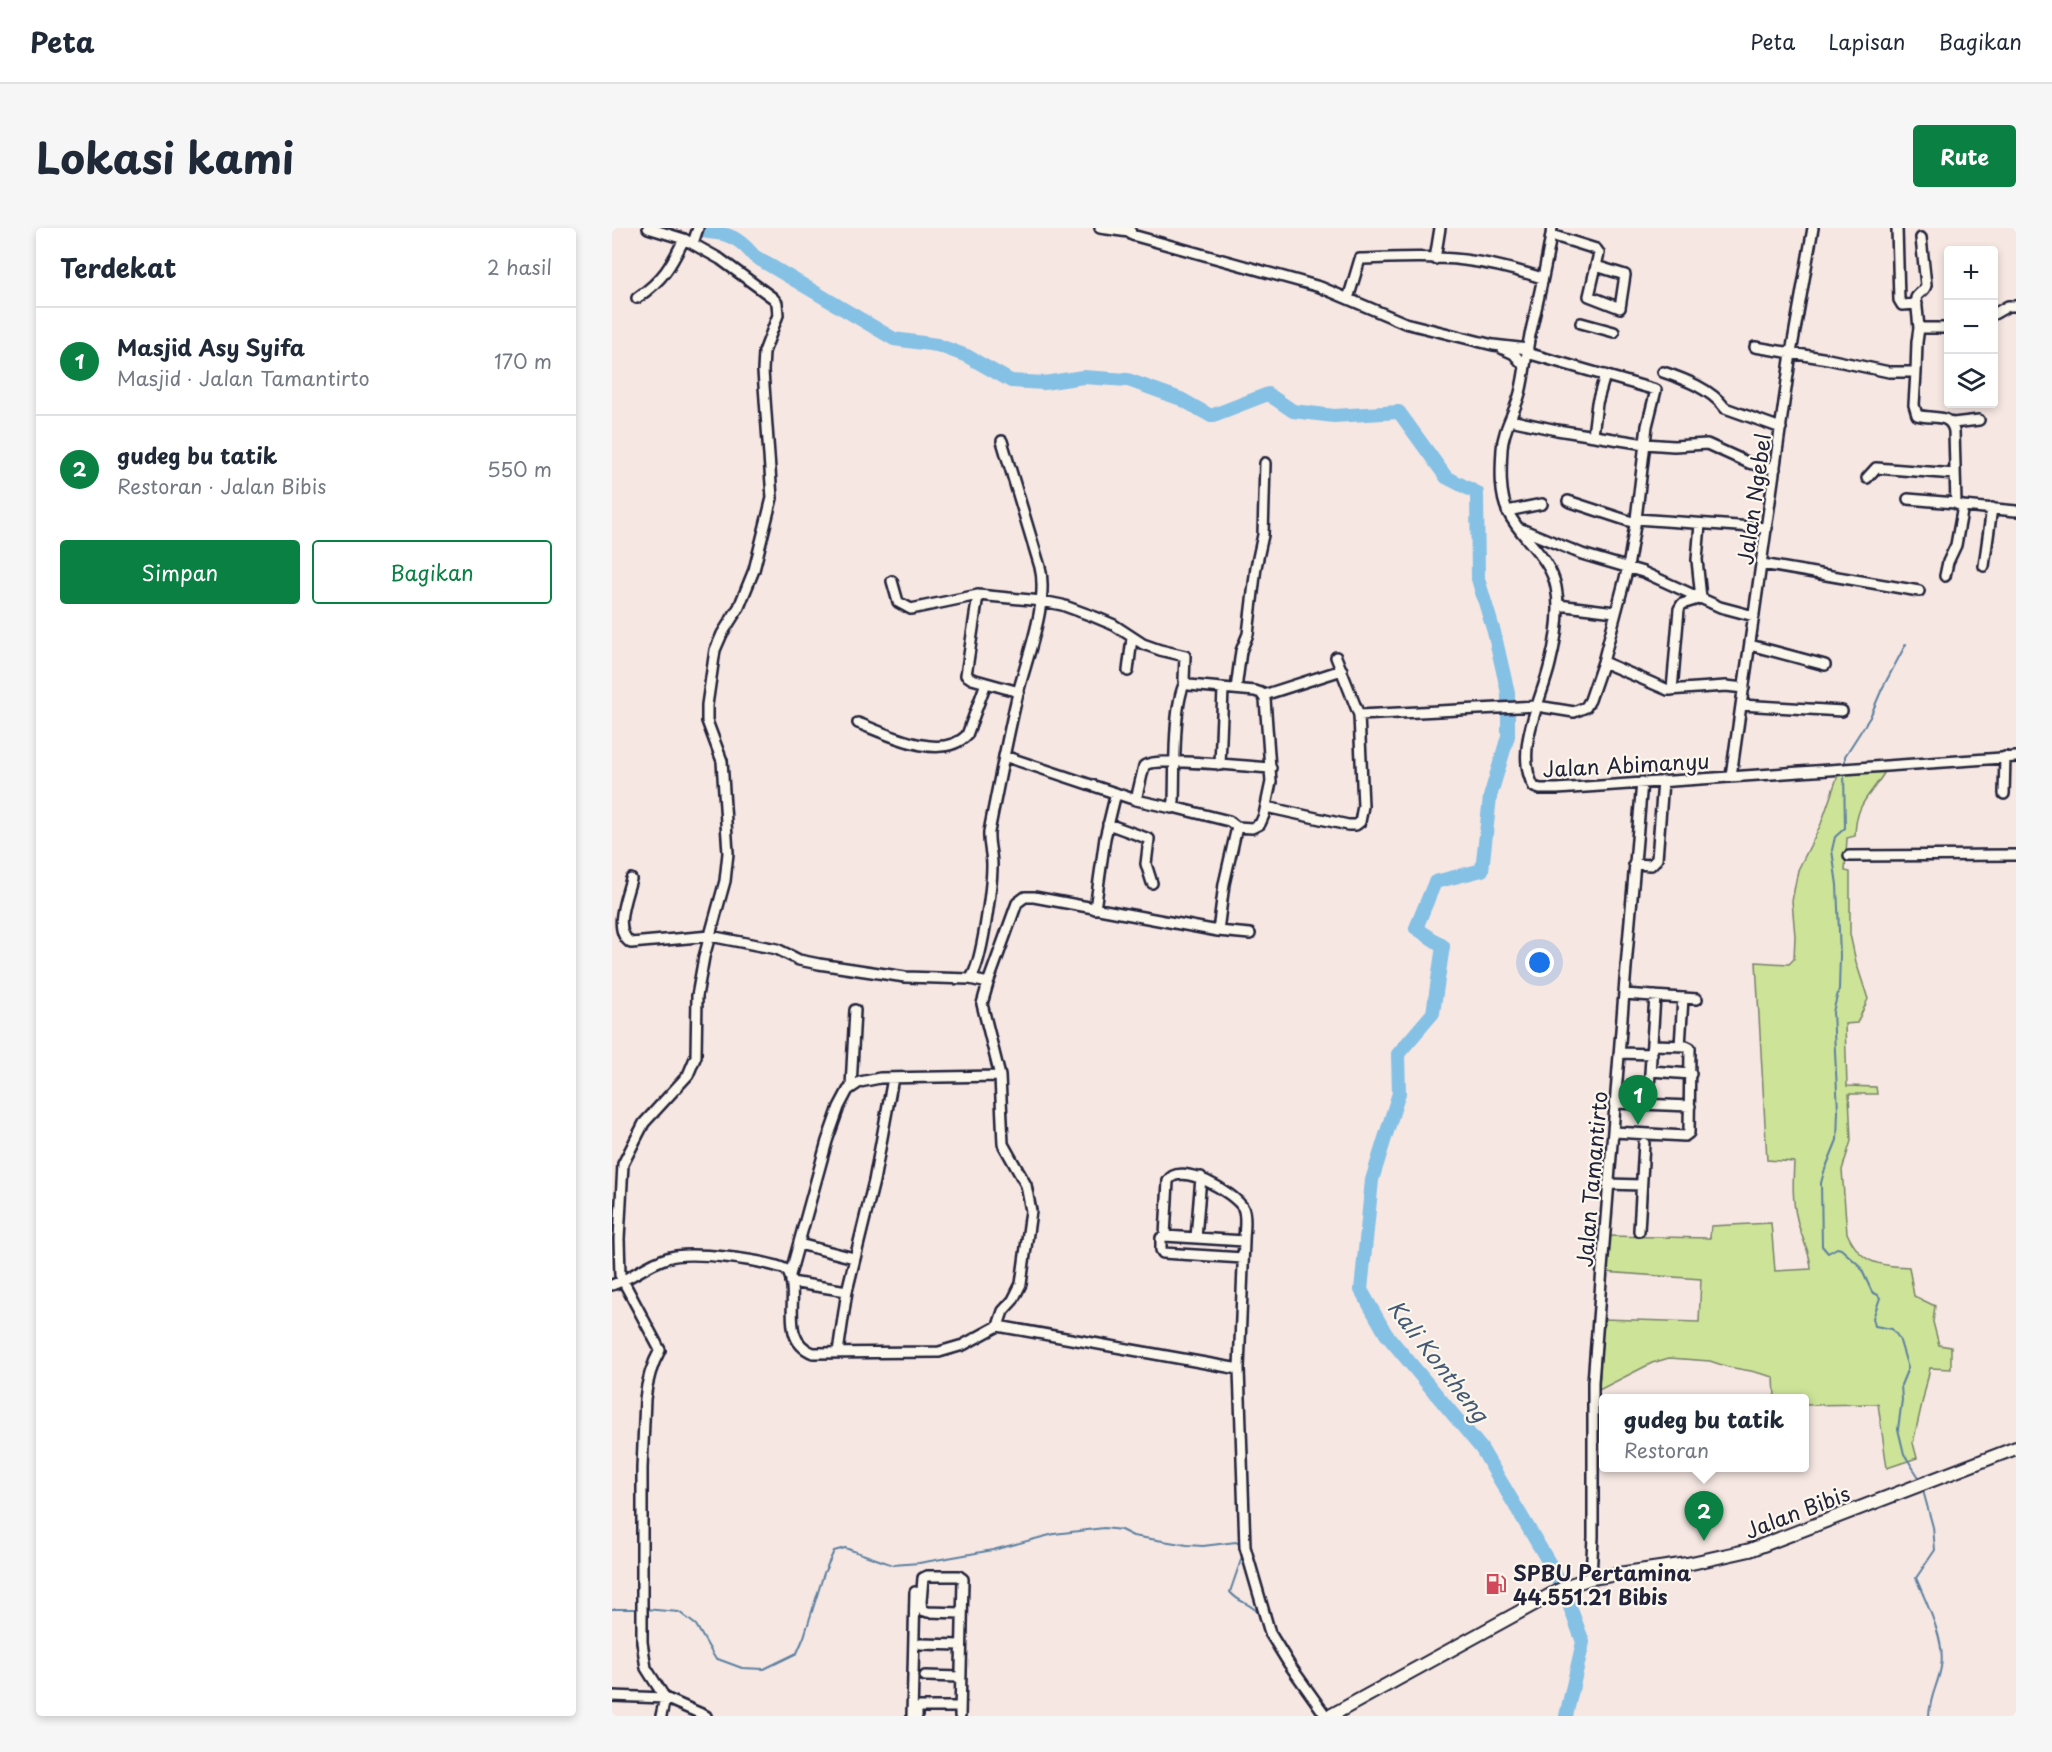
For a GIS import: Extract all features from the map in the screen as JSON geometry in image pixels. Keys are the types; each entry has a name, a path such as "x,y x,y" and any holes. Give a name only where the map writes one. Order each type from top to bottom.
{"main road":[{"name":"Jalan Bibis","path":"1328,1716 1566,1587 1591,1578 1687,1564 1750,1550 2016,1449"}],"street":[{"path":"648,228 688,241 720,259 768,293 777,303 778,309 778,315 764,352 763,371 772,498 754,570 739,607 715,650 707,705 707,721 722,761 728,852 725,881 704,957 697,996 696,1056 688,1075 644,1123 623,1164 619,1239 620,1275 660,1350 647,1379 645,1399 641,1619 644,1662 665,1698 661,1716"},
{"path":"1100,228 1129,230 1132,235 1320,287 1405,323 1492,345 1528,351 1656,390 1647,426 1628,567 1603,662 1586,707 1574,712 1537,706 1359,715"},
{"path":"1435,259 1440,228"},
{"name":"Jalan Ngebel","path":"1731,776 1791,353 1812,228"},
{"path":"1897,228 1899,300 1902,305 1917,304"},
{"path":"637,298 651,289 665,274 698,229"},
{"path":"1552,231 1596,249 1599,253 1589,296 1620,311 1625,275 1596,266"},
{"name":"Jalan Abimanyu","path":"1552,231 1520,395 1504,435 1502,447 1503,493 1507,511 1549,567 1556,587 1558,605 1552,657 1531,725 1527,760 1531,781 1536,788 1557,789 2016,757"},
{"path":"1921,238 1926,285 1925,290 1916,296 1919,328 1914,410 1917,415 1948,419 1953,423 1979,420"},
{"path":"1348,299 1360,259 1404,257 1464,260 1542,278"},
{"path":"1998,312 2008,306 2016,306"},
{"path":"1581,323 1614,332"},
{"path":"1919,328 1944,328"},
{"path":"1492,345 1514,354 1525,367"},
{"path":"1755,347 1889,372 1916,372"},
{"path":"1663,372 1704,390 1720,401 1725,408 1781,428"},
{"path":"1593,435 1597,403 1605,375"},
{"path":"1510,420 1645,444 1674,447 1707,444 1749,463 1775,469"},
{"path":"1946,576 1948,562 1956,545 1959,504 1953,423"},
{"path":"970,979 978,960 985,922 992,865 989,832 1018,692 1042,601 1042,575 1002,441"},
{"path":"1236,689 1242,651 1247,638 1256,567 1262,542 1265,463"},
{"path":"1867,478 1876,468 1955,474"},
{"path":"1908,499 2016,511"},
{"path":"1568,501 1636,521 1767,528"},
{"path":"1507,511 1542,504"},
{"path":"1984,566 1992,508"},
{"path":"1700,524 1697,560 1701,598"},
{"path":"1519,529 1582,554 1652,575 1730,610 1754,616"},
{"path":"1762,564 1919,591"},
{"path":"892,580 898,602 911,609 978,595 1042,601 1095,616 1150,647 1185,656 1185,683 1180,694 1173,807"},
{"path":"978,595 966,673 969,678 1018,692"},
{"path":"1672,690 1679,609 1682,604 1701,598"},
{"path":"1558,605 1615,612"},
{"path":"1128,670 1132,638"},
{"path":"1750,645 1825,665"},
{"path":"1266,807 1348,825 1356,825 1360,822 1363,806 1359,715 1336,657"},
{"path":"1603,662 1664,689 1726,686 1744,688"},
{"path":"1185,683 1193,686 1255,691 1264,695 1342,670"},
{"path":"858,723 923,745 943,746 957,743 967,735 971,728 986,683"},
{"path":"1220,765 1222,689"},
{"path":"1004,756 1136,800 1232,822 1237,827 1257,826 1262,821 1271,787 1264,695"},
{"path":"1741,705 1842,711"},
{"path":"2004,794 2005,758"},
{"path":"1136,800 1145,764 1175,761 1271,768"},
{"path":"2004,781 2016,780"},
{"path":"1634,864 1652,865 1657,859 1663,781"},
{"name":"Jalan Tamantirto","path":"1591,1578 1593,1382 1642,782"},
{"path":"1095,909 1108,824 1116,793"},
{"path":"1108,824 1149,839 1146,864 1152,883"},
{"path":"1218,931 1224,884 1237,827"},
{"path":"1850,856 2016,855"},
{"path":"631,879 616,924 626,941 636,944 710,936 777,949 799,960 819,964 905,977 970,979 988,983"},
{"path":"998,1326 1003,1311 1013,1300 1021,1284 1031,1218 1026,1185 1003,1144 1000,1076 983,1012 983,1001 988,983 1015,906 1025,897 1034,897 1218,931 1250,934"},
{"path":"1624,994 1697,999"},
{"path":"1648,1104 1655,996"},
{"path":"1680,1046 1683,998"},
{"path":"851,1087 855,1010"},
{"path":"1614,1132 1687,1136 1690,1129 1690,1048 1680,1046 1620,1053"},
{"path":"1651,1071 1690,1074"},
{"path":"1000,1076 867,1080 851,1087 842,1099 831,1130 790,1278 792,1316 799,1345 813,1353 939,1352 963,1345 998,1326 1239,1369"},
{"path":"838,1352 847,1291 868,1209 893,1078"},
{"path":"1616,1103 1690,1106"},
{"path":"1639,1230 1644,1143"},
{"path":"1165,1236 1169,1177 1177,1173 1201,1177 1241,1205 1245,1217 1239,1369 1245,1547 1270,1633 1286,1660 1328,1716"},
{"path":"1196,1238 1201,1177"},
{"path":"1608,1184 1641,1185"},
{"path":"1243,1258 1163,1254 1161,1236 1244,1241"},
{"path":"799,1244 854,1258"},
{"path":"612,1285 667,1257 690,1255 733,1258 784,1268 790,1278 847,1291"},
{"path":"914,1716 920,1707 960,1712 961,1645 961,1613 961,1576 923,1578 922,1610 961,1613"},
{"path":"914,1716 915,1592"},
{"path":"921,1644 961,1645"},
{"path":"925,1676 960,1677"},
{"path":"612,1696 665,1698 706,1716"}],"green space":[{"path":"1886,770 1861,807 1855,836 1847,838 1845,871 1850,872 1850,934 1868,999 1857,1023 1845,1024 1847,1086 1876,1087 1877,1094 1849,1094 1851,1141 1842,1170 1847,1233 1858,1251 1871,1261 1909,1267 1914,1296 1935,1306 1933,1322 1939,1345 1951,1347 1951,1369 1930,1368 1913,1443 1917,1458 1887,1468 1878,1404 1809,1405 1809,1394 1775,1394 1774,1377 1710,1361 1669,1358 1652,1363 1599,1390 1603,1319 1699,1322 1701,1279 1604,1272 1607,1236 1710,1238 1711,1226 1771,1223 1775,1271 1811,1269 1795,1212 1794,1162 1767,1160 1756,962 1789,964 1794,959 1792,901 1798,870 1821,824 1839,772"}],"waterway":[{"name":"Kali Kontheng","path":"699,228 706,232 734,238 754,256 894,339 937,345 967,356 1011,381 1044,383 1083,377 1128,380 1181,399 1211,416 1268,394 1293,411 1334,416 1399,412 1446,477 1477,493 1478,579 1494,632 1508,693 1508,736 1490,797 1482,870 1435,882 1416,928 1443,946 1433,1013 1398,1054 1399,1093 1372,1180 1361,1290 1386,1334 1481,1448 1554,1571 1583,1642 1566,1716"},
{"path":"1845,766 1845,756 1870,717 1906,644"},
{"path":"1844,772 1845,828 1835,837 1832,850 1837,885 1840,955 1839,989 1833,1012 1838,1111 1837,1140 1821,1183 1822,1246 1828,1253 1837,1248 1841,1249 1860,1266 1872,1292 1880,1298 1873,1318 1875,1326 1892,1329 1899,1338 1908,1368 1901,1385 1902,1400 1898,1429 1904,1454 1920,1479"},
{"path":"1922,1487 1933,1527 1935,1550 1916,1578 1938,1634 1942,1657 1929,1716"},
{"path":"645,1609 679,1612 696,1625 715,1658 742,1668 764,1669 797,1653 824,1573 834,1551 845,1548 893,1565 919,1563 993,1550 1054,1534 1104,1528 1121,1530 1133,1536 1187,1545 1203,1546 1236,1542 1242,1546"},
{"path":"1243,1554 1230,1592 1261,1616"},
{"path":"612,1609 639,1609"}],"place":[{"name":"Masjid Asy Syifa","path":"1638,1125"},
{"name":"gudeg bu tatik","path":"1704,1541"},
{"name":"SPBU Pertamina 44.551.21 Bibis","path":"1496,1584"}]}
